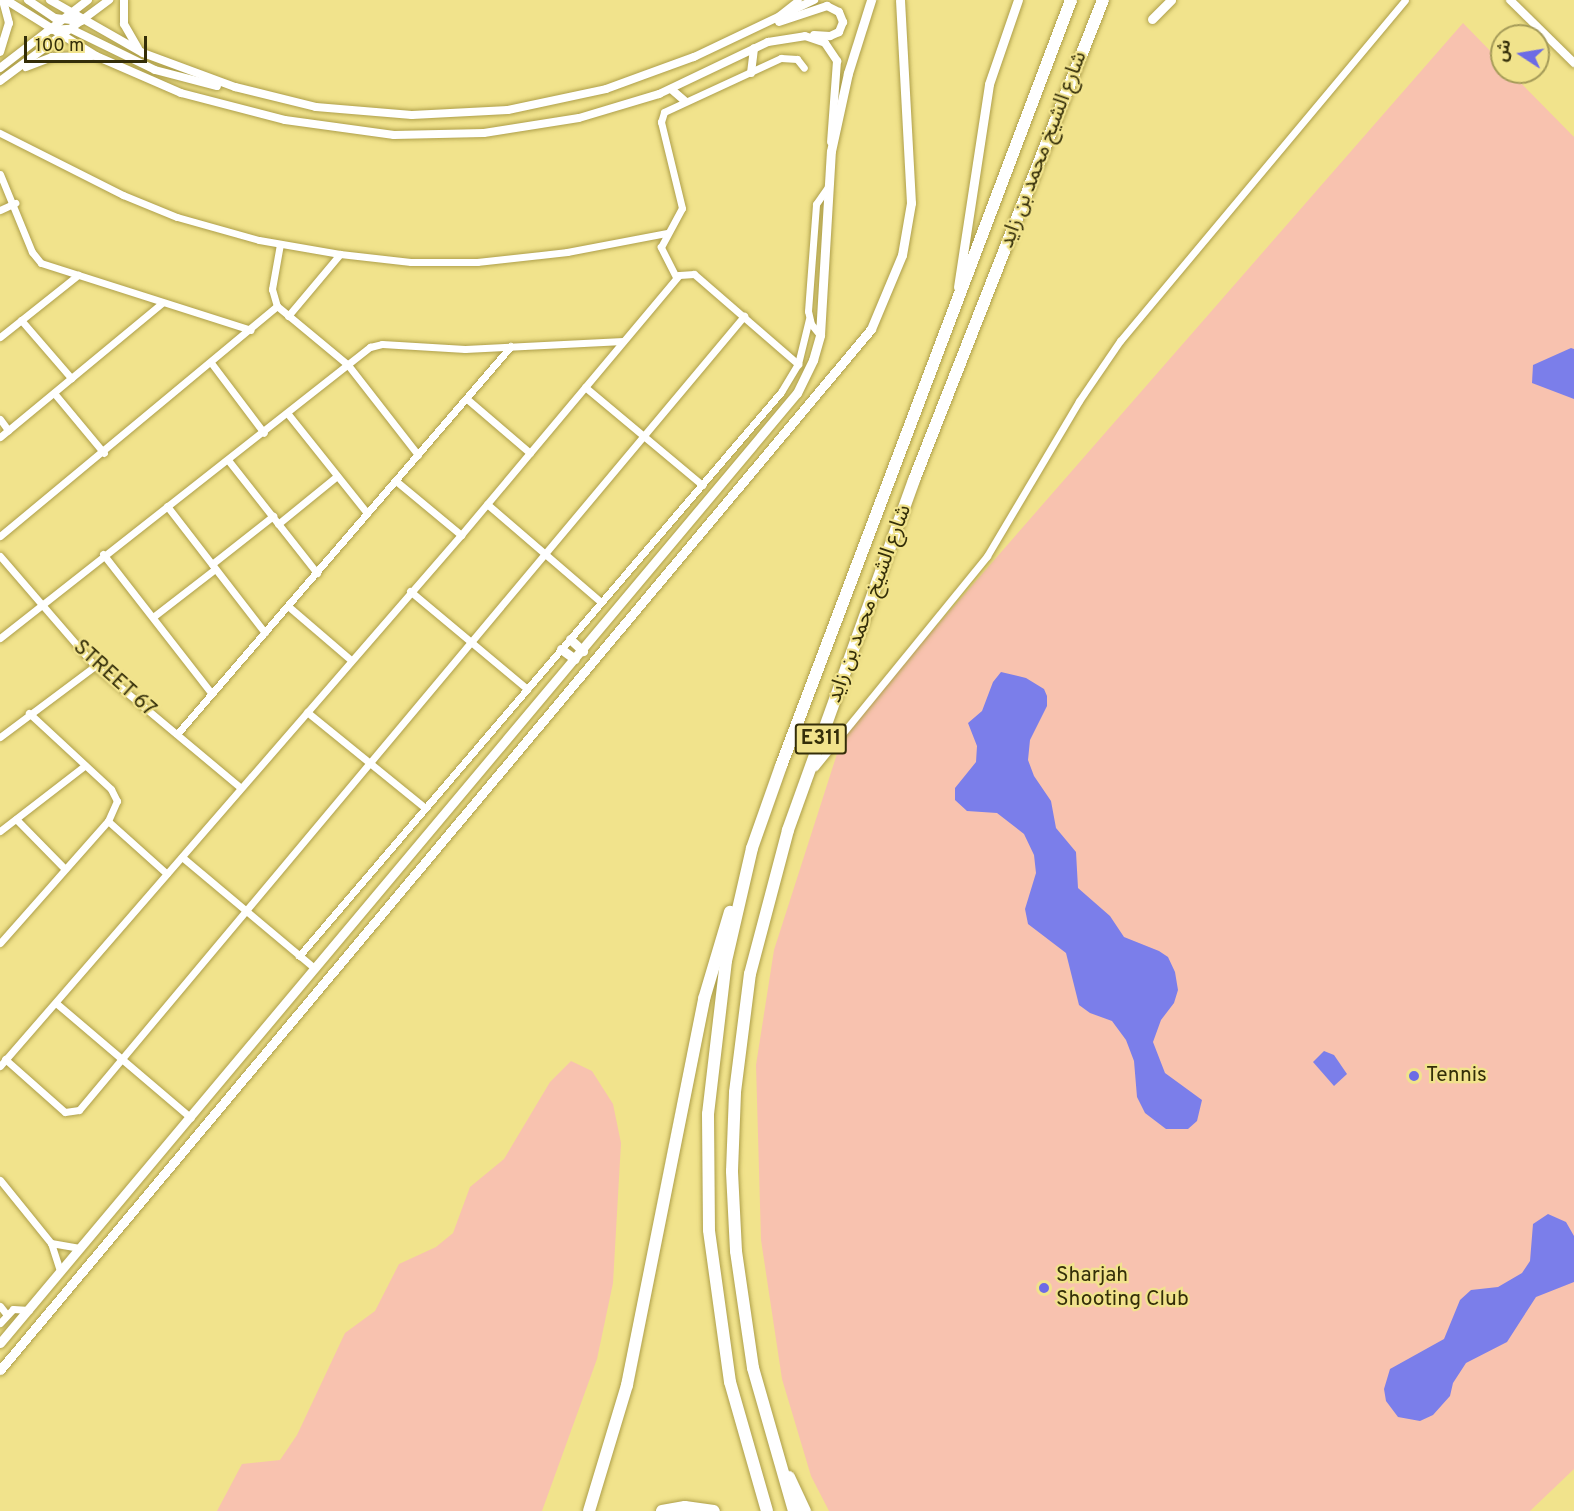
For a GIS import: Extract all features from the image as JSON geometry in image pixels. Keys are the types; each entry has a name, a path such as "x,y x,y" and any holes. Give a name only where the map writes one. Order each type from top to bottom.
{"highway":[{"name":"شارع الشيخ محمد بن زايد","path":"767,1511 739,1419 723,1344 707,1191 708,1114 715,1028 726,962 752,848 1071,0"},
{"name":"شارع الشيخ محمد بن زايد","path":"794,1511 772,1446 748,1339 736,1251 735,1092 744,1013 758,934 782,849 914,480 1103,0"},
{"path":"589,1511 627,1385 706,991 752,848"},
{"path":"772,1446 805,1511"},
{"path":"662,1511 685,1507 714,1511"}],"main road":[{"path":"0,1343 192,1119 313,967 583,651 789,404 809,372 820,335 831,152 848,73 871,0"},
{"path":"0,1370 871,328 902,255 911,203 911,151 900,46 900,0"},
{"path":"958,300 989,84 1018,0"},
{"path":"1152,19 1171,0"},
{"path":"570,639 583,651"},
{"path":"561,649 575,659"}],"street":[{"path":"0,52 8,29 4,0"},
{"path":"4,0 61,37 160,86 222,105 307,124 394,135 462,135 532,128 606,111 671,89 754,48 790,36 837,34 842,25 841,15 826,6 772,22"},
{"path":"28,0 61,20 82,21"},
{"path":"50,0 82,21 143,52 235,87"},
{"path":"0,68 87,0"},
{"path":"0,81 109,0"},
{"path":"124,0 126,30 143,52"},
{"path":"772,22 798,0"},
{"path":"49,30 71,30 163,73 235,87 316,107 366,113 440,115 508,110 555,102 648,76 772,22 814,0"},
{"path":"808,775 865,702 987,556 1079,401 1120,341 1405,0"},
{"path":"1510,0 1574,63"},
{"path":"805,36 825,43 837,62 831,152"},
{"path":"750,73 754,48"},
{"path":"12,72 52,57 96,56"},
{"path":"676,277 662,251 667,233 677,222 682,208 661,119 666,110 785,56 797,59 804,68"},
{"path":"671,89 685,101"},
{"path":"0,133 150,207 205,226 280,244 340,254 411,262 477,262 567,252 667,233"},
{"path":"0,174 15,203 38,260 162,303 251,330"},
{"path":"299,956 781,392 798,364 809,319 816,204 828,187"},
{"path":"0,210 15,203"},
{"path":"280,244 272,289 277,306 320,338 348,365 418,455"},
{"path":"288,316 340,254"},
{"path":"0,1066 461,535 676,277 685,272 694,273 798,364"},
{"path":"0,337 78,275"},
{"path":"0,437 162,303"},
{"path":"0,536 212,364 277,306"},
{"path":"5,1059 69,1113 79,1110 744,316"},
{"path":"809,319 820,335"},
{"path":"21,320 71,378"},
{"path":"0,638 103,554 264,433 376,344 443,349 623,341"},
{"path":"177,734 511,346"},
{"path":"212,364 264,433"},
{"path":"585,387 702,485"},
{"path":"54,393 104,453"},
{"path":"467,399 530,453"},
{"path":"288,414 367,513"},
{"path":"0,419 8,430"},
{"path":"228,460 317,573"},
{"path":"279,524 337,476"},
{"path":"396,481 461,535"},
{"path":"487,504 602,602"},
{"path":"167,506 265,633"},
{"path":"153,617 273,516"},
{"path":"103,554 212,693"},
{"name":"STREET 67","path":"0,556 95,666 241,788"},
{"path":"410,591 527,689"},
{"path":"288,606 351,660"},
{"path":"0,737 29,713 95,666"},
{"path":"307,712 425,808"},
{"path":"0,943 108,821 117,801 115,792 84,766 29,713"},
{"path":"0,831 84,766"},
{"path":"16,819 64,868"},
{"path":"108,821 167,874"},
{"path":"182,857 313,967"},
{"path":"56,1003 192,1119"},
{"path":"0,1180 51,1243 59,1259 59,1275"},
{"path":"51,1243 83,1247"},
{"path":"0,1306 7,1315"},
{"path":"0,1323 17,1309 29,1310"}],"shaded area":[{"path":"1463,23 1490,51 1490,84 1522,84 1574,137 1574,1469 1530,1511 829,1511 811,1476 782,1379 761,1240 756,1065 774,950 844,732"},
{"path":"1571,348 1574,349 1574,399 1532,383 1533,365"},
{"path":"1001,672 1026,678 1044,689 1047,696 1047,706 1030,740 1028,760 1034,776 1051,801 1056,828 1076,852 1078,888 1110,916 1124,937 1168,957 1175,972 1178,990 1174,1003 1161,1020 1153,1042 1165,1073 1202,1100 1197,1121 1188,1129 1166,1129 1145,1113 1137,1097 1134,1061 1126,1040 1112,1021 1090,1013 1079,1005 1066,953 1028,924 1025,909 1036,873 1034,855 1024,834 997,813 967,811 955,800 955,788 976,762 977,746 968,723 982,711 993,682"},
{"path":"1324,1051 1334,1055 1347,1074 1334,1086 1313,1062"},
{"path":"571,1061 592,1071 613,1104 621,1143 613,1283 597,1359 542,1511 217,1511 242,1464 280,1460 297,1435 345,1333 375,1311 399,1264 436,1247 453,1233 470,1187 504,1159 550,1082"},
{"path":"1548,1214 1566,1222 1574,1236 1574,1282 1536,1297 1507,1342 1466,1363 1453,1383 1450,1396 1433,1415 1420,1421 1398,1417 1386,1401 1384,1389 1390,1369 1444,1339 1460,1300 1471,1290 1498,1287 1522,1273 1530,1261 1533,1224"}],"place":[{"name":"Tennis","path":"1414,1076"},
{"name":"Sharjah Shooting Club","path":"1044,1288"}]}
